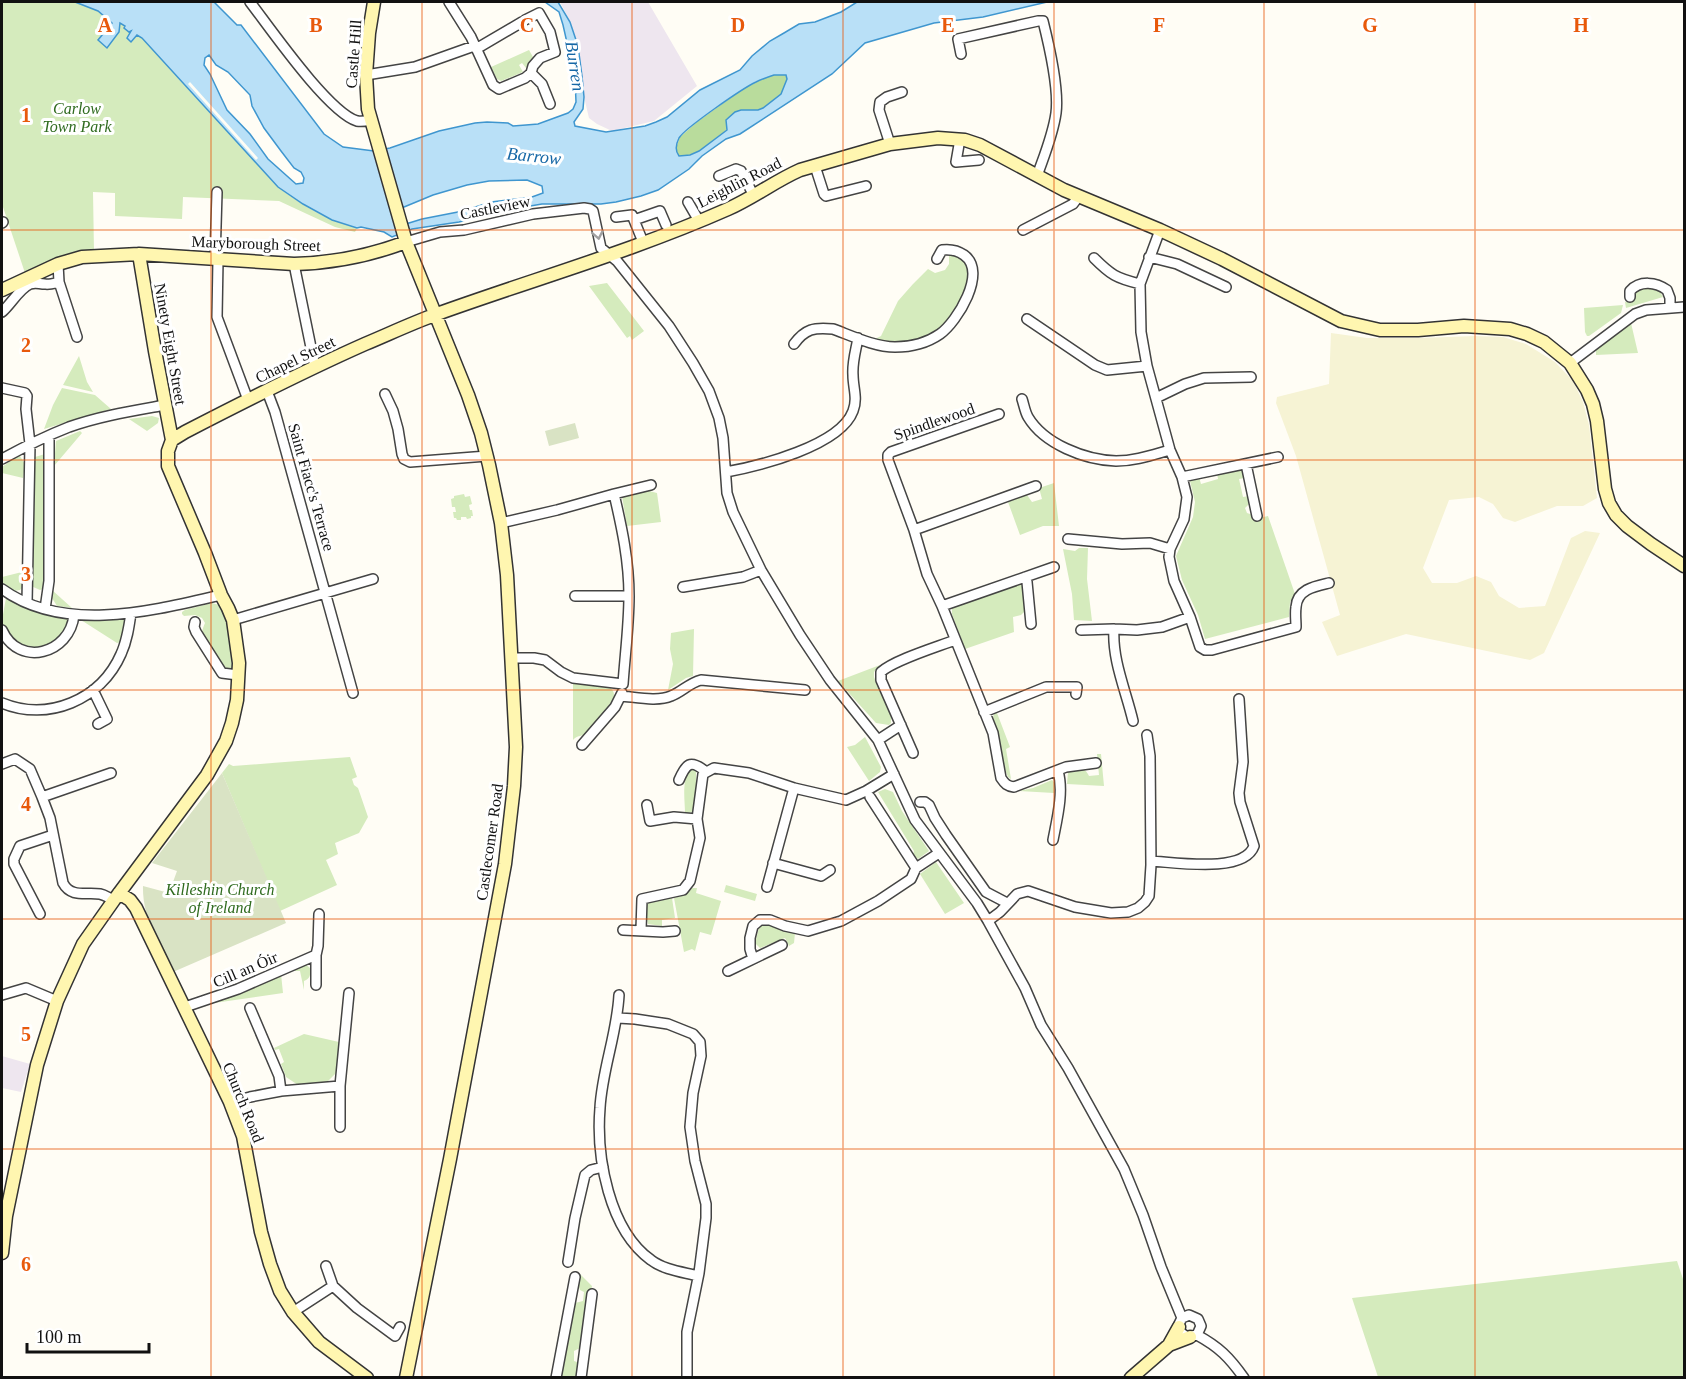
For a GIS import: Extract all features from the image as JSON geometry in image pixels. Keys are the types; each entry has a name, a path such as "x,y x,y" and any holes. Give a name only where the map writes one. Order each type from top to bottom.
{"street":[{"path":"250,2 325,97 342,112 358,121 369,114"},
{"name":"Castle Hill","path":"374,2 366,75 369,114 405,238"},
{"path":"366,75 415,67 475,48 539,13 550,32 555,52 540,58 525,78 499,89 493,85 475,48 471,37 449,2"},
{"path":"961,54 958,39 1043,21 1052,68 1056,113 1051,133 1031,173"},
{"path":"531,73 542,84 550,104"},
{"path":"890,144 879,110 880,102 902,92"},
{"name":"Leighlin Road","path":"435,314 609,255 699,221 754,196 789,175 815,165 890,144 938,138 960,140 980,145 1079,196 1224,260 1341,321 1380,330 1418,330 1464,326 1509,329 1544,342 1569,363 1579,376 1593,405 1604,482 1609,503 1616,515 1626,526 1684,566"},
{"path":"960,140 956,162 979,160"},
{"path":"815,165 826,196 867,186"},
{"path":"719,176 736,169 741,171 754,196"},
{"path":"217,192 217,317 248,400"},
{"path":"1023,230 1073,204 1079,196"},
{"path":"688,202 699,221"},
{"name":"Castleview","path":"405,238 464,230 533,214 584,208 592,210 601,248 609,255"},
{"path":"634,220 660,212 666,225"},
{"path":"616,217 632,215 643,242"},
{"path":"1160,230 1140,284 1141,332 1147,366 1170,450 1182,477 1187,497 1185,519 1170,549 1169,557 1173,581 1191,617 1200,647 1204,650 1212,650 1296,627 1298,597 1310,588 1329,583"},
{"name":"Maryborough Street","path":"2,290 58,264 82,257 138,254 294,264 316,263 351,259 384,250 405,238"},
{"name":"Castlecomer Road","path":"405,238 473,411 487,456 501,523 507,575 516,747 506,854 406,1377"},
{"path":"794,344 803,333 825,328 881,345 903,347 932,339 951,325 958,315 966,301 973,268 968,258 956,250 942,250 937,259"},
{"name":"Ninety Eight Street","path":"2,1253 6,1216 37,1065 57,1001 83,944 216,761 232,723 237,700 239,663 232,620 168,466 168,452 172,440 138,254"},
{"path":"609,255 617,261 675,335 709,391 723,438 727,493 733,512 761,570 830,680 878,740 915,820 988,921 1025,988 1041,1025 1068,1068 1124,1169 1143,1215 1184,1336 1194,1336 1215,1345 1244,1377"},
{"path":"1149,257 1177,264 1226,287"},
{"path":"1094,258 1118,278 1140,284"},
{"path":"58,264 59,282 77,337"},
{"path":"294,264 315,367"},
{"path":"2,312 29,284 59,282"},
{"path":"1630,297 1630,291 1637,285 1655,284 1667,290 1670,309"},
{"path":"1569,363 1635,314 1646,310 1684,307"},
{"name":"Chapel Street","path":"172,440 315,367 435,314"},
{"path":"1027,319 1095,365 1107,370 1147,366"},
{"path":"726,472 752,467 802,450 838,430 847,422 853,411 856,397 853,361 858,338"},
{"path":"1156,398 1204,378 1251,377"},
{"path":"2,388 25,393 27,396 26,410 30,444 27,603"},
{"name":"Saint Fiacc's Terrace","path":"267,391 275,412 353,693"},
{"path":"385,394 393,411 404,459 410,462 487,456"},
{"path":"1022,399 1027,416 1040,432 1066,449 1084,456 1116,461 1140,459 1170,450"},
{"path":"2,459 30,444 89,421 165,405"},
{"name":"Spindlewood","path":"999,414 891,452 888,460 914,530 927,574 993,733 1001,778 1008,786 1014,787 1066,767 1096,764"},
{"path":"45,609 49,581 49,436"},
{"path":"1182,477 1278,457"},
{"path":"1246,464 1257,516"},
{"path":"501,523 651,485"},
{"path":"914,530 1036,486"},
{"path":"582,745 603,722 621,696 623,684 629,596 626,546 615,494"},
{"path":"1068,539 1122,544 1150,543 1170,549"},
{"path":"942,606 1054,567"},
{"path":"683,587 742,577 761,570"},
{"path":"1025,576 1031,624"},
{"path":"232,620 373,579"},
{"path":"3,594 45,609 74,615 106,615 164,609 221,595"},
{"path":"575,596 629,596"},
{"path":"2,703 34,711 48,709 76,701 93,690 108,676 121,654 126,642 131,613"},
{"path":"2,630 9,642 23,651 45,651 55,647 68,635 73,625 74,615"},
{"path":"1081,630 1137,630 1161,627 1191,617"},
{"path":"195,622 196,632 222,673 238,675"},
{"path":"1114,629 1119,668 1132,721"},
{"path":"913,753 881,680 882,672 902,661 955,640"},
{"path":"512,658 545,660 573,678 623,684"},
{"path":"621,696 662,699 701,680 805,690"},
{"path":"984,712 1046,687 1077,687 1077,694"},
{"path":"93,690 107,719 98,723"},
{"path":"1151,861 1221,864 1236,861 1253,851 1254,846 1239,793 1243,762 1239,699"},
{"path":"878,740 901,725"},
{"path":"988,921 1017,894 1028,891 1075,907 1111,913 1128,912 1138,908 1149,896 1150,756 1147,735"},
{"path":"2,764 15,759 30,769 50,818 63,883 67,889 76,894 116,897"},
{"path":"679,780 684,769 693,764 705,771"},
{"path":"641,930 642,899 683,890 690,881 700,838 697,819 705,771 714,768 748,774 846,800 894,774"},
{"path":"1053,840 1059,806 1060,777 1058,771"},
{"path":"42,797 111,772"},
{"path":"767,887 794,788"},
{"path":"870,797 916,868"},
{"path":"920,801 929,805 935,818 980,885 986,892 1007,903"},
{"path":"646,805 650,820 674,817 697,819"},
{"path":"40,914 14,864 14,859 20,846 53,835"},
{"path":"753,959 750,938 753,926 760,920 770,920 808,931 841,921 878,901 911,879 916,868 939,853"},
{"path":"773,863 821,876 830,870"},
{"name":"Church Road","path":"116,897 130,900 136,908 230,1102 243,1136 261,1232 280,1291 292,1312 319,1342 367,1377"},
{"path":"316,985 319,914"},
{"path":"624,930 675,931"},
{"path":"728,971 782,945"},
{"name":"Cill an Óir","path":"184,1007 238,989 316,955"},
{"path":"2,995 26,988 57,1001"},
{"path":"340,1127 340,1086 349,993"},
{"path":"619,995 618,1018 606,1066 599,1109 600,1149 606,1181 616,1214 630,1240 651,1261 698,1276"},
{"path":"250,1008 279,1076 281,1091"},
{"path":"618,1018 635,1018 668,1024 693,1034 700,1042 701,1056 693,1093 690,1127 695,1161 706,1204 706,1218 687,1332 687,1377"},
{"path":"230,1102 281,1091 340,1086"},
{"path":"568,1262 585,1175 591,1170 603,1167"},
{"path":"326,1266 333,1286 357,1308 395,1336 400,1327"},
{"path":"556,1377 575,1277"},
{"path":"292,1312 333,1286"},
{"path":"581,1377 592,1294"},
{"path":"1131,1377 1169,1345 1199,1332 1201,1326 1198,1319 1189,1315 1181,1323 1169,1345"}],"shaded area":[{"path":"560,2 648,2 697,86 654,121 612,131 597,124 589,118 578,46"},
{"path":"1331,333 1367,338 1503,337 1526,344 1555,362 1573,381 1583,402 1589,425 1597,498 1583,506 1557,506 1515,522 1503,518 1493,504 1479,497 1449,500 1423,568 1432,583 1457,583 1476,576 1491,582 1499,596 1519,608 1545,606 1571,538 1585,531 1600,533 1544,653 1530,660 1406,634 1337,656 1322,622 1340,615 1296,456 1276,403 1277,397 1329,384"},
{"path":"2,1056 30,1064 21,1092 2,1088"}],"green space":[{"name":"Carlow Town Park","path":"2,2 75,2 98,11 119,27 120,22 132,31 128,38 137,35 142,38 278,187 316,212 357,228 355,232 335,227 279,201 183,197 182,219 115,216 115,193 93,192 94,252 25,273 2,204"},
{"path":"529,50 533,57 526,68 522,63 519,65 523,72 501,81 497,79 491,67"},
{"path":"774,75 786,75 787,79 782,94 758,110 741,110 723,134 699,151 679,156 675,151 680,137 697,122 743,89"},
{"path":"949,254 960,257 965,262 968,278 962,298 946,324 932,335 917,341 898,343 873,340 881,336 898,301 928,269 935,273 945,270 949,264"},
{"path":"607,283 644,331 632,340 630,336 627,338 589,286"},
{"path":"1638,287 1658,288 1663,297 1626,308 1625,302 1633,301 1633,290"},
{"path":"1623,305 1621,313 1587,336 1584,308"},
{"path":"1631,323 1638,353 1596,355 1596,350"},
{"path":"79,356 87,382 93,392 63,385"},
{"path":"62,388 95,395 111,409 44,429"},
{"path":"152,416 159,418 158,423 147,431 129,419"},
{"path":"575,423 579,438 549,446 545,431"},
{"path":"80,431 82,433 54,466 56,441"},
{"path":"45,454 43,589 40,590 31,586 34,460 35,457"},
{"path":"20,456 25,464 23,478 2,473 2,467"},
{"path":"1242,471 1245,478 1239,479 1243,497 1249,496 1250,503 1245,508 1247,513 1253,515 1255,519 1268,516 1295,594 1290,602 1289,617 1205,639 1198,615 1182,580 1176,556 1193,517 1195,502 1190,481 1199,477 1201,484 1218,479 1217,473"},
{"path":"1054,483 1059,526 1043,526 1020,535 1008,502 1027,495 1032,502 1042,499 1039,488"},
{"path":"645,490 657,493 661,522 627,526 622,496"},
{"path":"464,494 465,497 470,496 472,504 469,505 473,516 467,519 461,517 461,520 457,520 454,518 453,512 456,512 455,507 452,507 451,499"},
{"path":"1079,548 1088,548 1087,579 1092,621 1074,620 1072,594 1063,549 1075,551"},
{"path":"22,572 20,590 14,591 2,582 2,577"},
{"path":"1017,584 1024,588 1025,611 1013,617 1014,632 965,649 952,614 952,606"},
{"path":"52,590 72,608 57,606 52,598"},
{"path":"6,598 19,604 70,618 71,621 56,643 33,649 16,643 5,632 2,620"},
{"path":"212,603 219,605 226,619 231,646 232,671 219,662 205,642 202,630 205,623 202,618 182,614 185,610"},
{"path":"81,620 124,620 126,623 121,642 117,643"},
{"path":"694,629 693,676 668,690 673,664 670,649 671,633"},
{"path":"880,665 874,672 874,677 891,717 889,725 876,723 838,681"},
{"path":"573,682 610,687 614,696 592,728 573,740"},
{"path":"997,713 1010,747 1006,749 1011,779 1006,772 993,717"},
{"path":"865,737 881,767 880,772 869,781 847,747 855,745"},
{"path":"1097,754 1101,754 1104,786 1067,784 1068,772 1074,770 1083,769 1089,776 1099,775"},
{"path":"350,757 357,777 352,779 358,788 368,817 359,833 335,843 338,854 326,860 337,885 280,911 222,773 229,764 233,766"},
{"path":"691,769 696,770 696,793 693,811 688,814 685,813 684,790 686,778"},
{"name":"Killeshin Church of Ireland","path":"222,773 286,923 173,972 145,909 143,886 169,893 177,871 152,863"},
{"path":"1052,780 1054,793 1019,791 1033,788"},
{"path":"885,789 893,792 902,811 929,851 918,859 913,855 914,851 878,792"},
{"path":"936,862 964,903 945,914 920,874"},
{"path":"726,885 757,894 755,901 724,892"},
{"path":"692,888 697,888 696,893 721,901 711,935 700,932 695,951 692,949 684,952 674,898 685,895"},
{"path":"672,898 675,918 662,920 662,926 648,924 646,905"},
{"path":"762,925 795,933 794,943 789,946 785,938 760,948 755,943"},
{"path":"304,963 310,968 310,972 309,978 304,981 304,990 300,971 294,969"},
{"path":"281,974 283,993 214,1003"},
{"path":"304,1034 339,1042 336,1073 327,1082 298,1085 286,1077 279,1049 274,1048"},
{"path":"251,1106 255,1138 249,1140 242,1112"},
{"path":"1677,1261 1684,1282 1684,1377 1378,1377 1352,1298"},
{"path":"580,1274 592,1286 582,1347 574,1351 574,1361 580,1363 578,1377 560,1378 575,1303 583,1301 584,1292 580,1290 578,1284"}],"water":[{"path":"75,2 214,2 237,25 241,25 324,134 343,147 374,151 390,148 439,131 475,123 508,123 513,126 538,124 573,109 576,102 575,78 563,25 559,12 545,2 558,2 570,22 578,46 584,97 583,109 574,122 575,126 606,132 645,126 667,117 700,90 740,70 770,41 799,24 815,22 841,12 857,2 1047,2 983,17 934,23 865,43 832,74 740,134 726,139 658,190 616,202 542,204 501,211 459,222 412,229 392,237 384,232 357,228 332,220 278,187 142,38 137,35 131,42 127,38 131,31 129,32 120,23 119,32 107,48 98,40 112,23 98,11","holes":["209,55 216,65 228,72 250,95 252,106 264,128 294,168 301,172 304,178 303,183 296,184 268,159 250,134 227,110 204,65 205,58","774,75 786,75 787,79 781,94 758,110 735,112 726,120 727,130 699,151 679,156 676,150 678,140 683,133 715,108 749,86","527,180 542,186 543,193 532,197 491,202 396,227 392,212 433,195 489,181"]}],"pier":[{"path":"190,82 258,158 256,160 188,84"}],"water label":[{"name":"Burren","path":"575,66"},
{"name":"Barrow","path":"534,156"}]}
